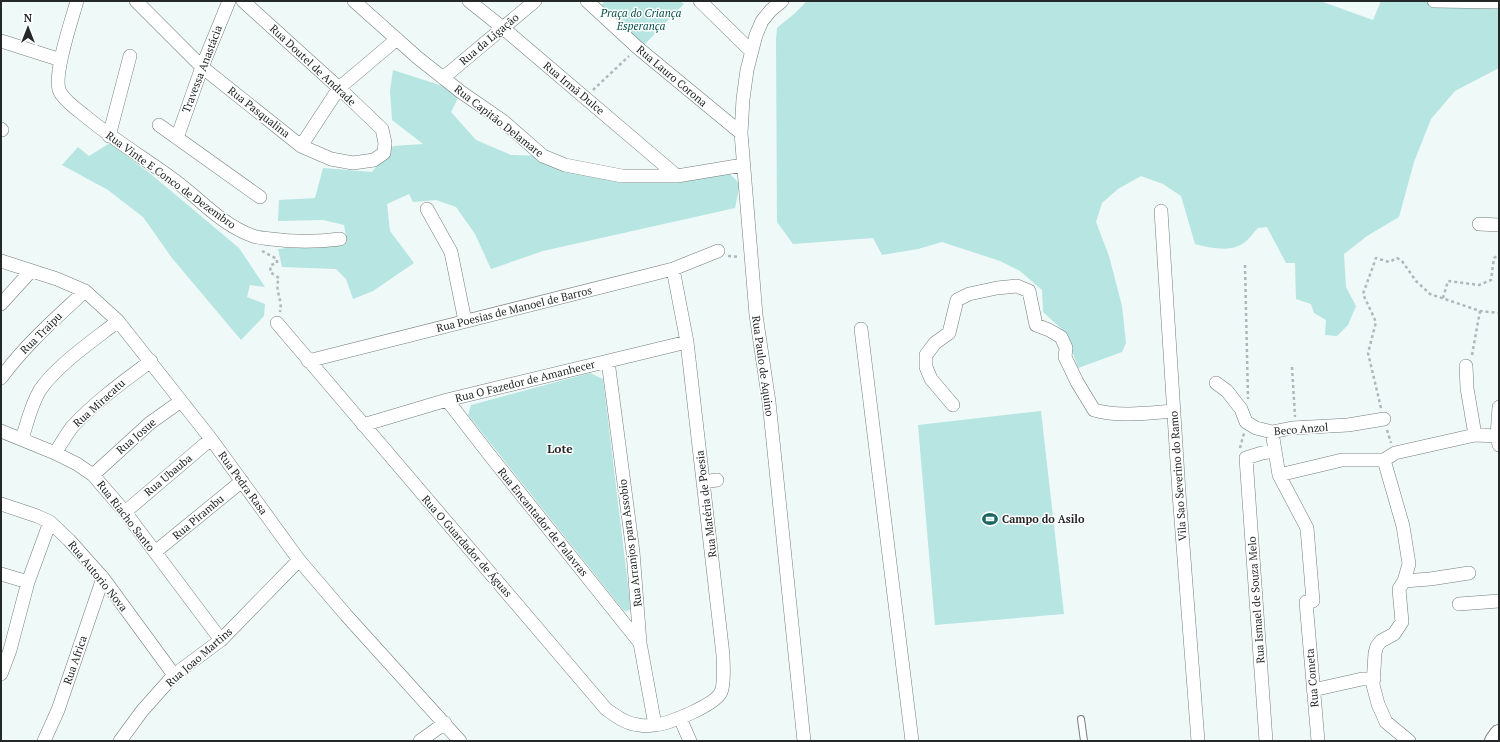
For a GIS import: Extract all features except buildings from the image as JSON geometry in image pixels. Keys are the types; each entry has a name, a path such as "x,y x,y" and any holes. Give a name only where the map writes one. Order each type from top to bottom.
{"main road":[{"path":"1494,741 1499,734"}],"street":[{"name":"Rua Vinte E Conco de Dezembro","path":"77,1 61,60 58,80 60,92 70,104 109,136 172,178 206,208 230,226 254,237 286,241 319,242 340,239"},
{"name":"Rua Pasqualina","path":"136,1 202,67 301,146 331,159 352,163 374,160 384,154 385,143 382,129"},
{"name":"Travessa Anastácia","path":"177,138 202,67 229,1"},
{"name":"Rua Doutel de Andrade","path":"243,1 382,129"},
{"name":"Rua Capitão Delamare","path":"354,1 443,78 503,121 543,156 565,165 622,176 677,176 743,164"},
{"name":"Rua Irmã Dulce","path":"469,1 503,28 677,176"},
{"name":"Rua da Ligação","path":"443,78 534,1"},
{"name":"Rua Lauro Corona","path":"587,1 638,48 741,134"},
{"path":"700,1 751,51"},
{"name":"Rua Paulo de Aquino","path":"782,1 771,10 762,21 756,34 751,51 743,99 741,134 756,315 769,402 804,741"},
{"path":"1434,1 1499,2"},
{"path":"301,146 339,88 397,39"},
{"path":"1,41 61,60"},
{"path":"109,136 130,56"},
{"path":"159,125 260,197"},
{"path":"426,209 451,252 465,321"},
{"name":"Vila Sao Severino do Ramo","path":"1161,211 1198,741"},
{"path":"1479,224 1499,225"},
{"name":"Rua Poesias de Manoel de Barros","path":"308,361 673,269 718,250"},
{"name":"Rua Pedra Rasa","path":"1,261 30,272 58,280 85,291 118,320 211,439 299,560 346,615 460,741"},
{"name":"Rua Matéria de Poesia","path":"673,269 687,342 723,655 724,675 722,691 713,701 680,718"},
{"path":"1,304 30,272"},
{"path":"953,405 931,379 926,367 926,355 935,343 949,333 957,300 968,294 997,288 1017,286 1029,291 1036,325 1061,337 1066,348 1065,357 1077,382 1094,410 1102,412 1137,413 1174,411"},
{"name":"Rua Traipu","path":"1,378 39,334 85,291"},
{"path":"22,439 29,414 40,391 51,377 118,320"},
{"name":"Rua O Guardador de Águas","path":"277,323 606,709 621,720 638,725 655,725 680,718"},
{"path":"861,329 912,741"},
{"name":"Rua O Fazedor de Amanhecer","path":"363,425 447,400 687,342"},
{"name":"Rua Miracatu","path":"55,453 72,428 83,416 106,395 151,361"},
{"name":"Rua Arranjos para Assobio","path":"608,361 633,552 640,643 655,725"},
{"path":"1466,366 1467,388 1475,435"},
{"path":"1216,383 1226,390 1240,409 1246,422"},
{"name":"Rua Encantador de Palavras","path":"447,400 640,643"},
{"name":"Rua Josue","path":"93,475 144,428 181,401"},
{"path":"1272,432 1279,475 1342,460 1390,456 1475,435 1498,441 1499,407"},
{"name":"Beco Anzol","path":"1246,422 1256,428 1272,432 1296,428 1348,425 1384,419"},
{"name":"Rua Riacho Santo","path":"1,431 55,453 77,464 93,475 125,512 221,640"},
{"name":"Rua Ubauba","path":"125,512 211,439"},
{"path":"1246,458 1275,451"},
{"path":"1390,456 1409,564 1404,581 1399,589 1402,622 1394,634 1381,641 1377,646 1375,653 1374,685 1378,704 1386,722 1409,741"},
{"name":"Rua Ismael de Souza Melo","path":"1246,458 1266,741"},
{"name":"Rua Cometa","path":"1279,475 1307,528 1313,601 1306,602 1318,741"},
{"path":"703,482 717,480"},
{"name":"Rua Pirambu","path":"155,552 242,481"},
{"name":"Rua Autorio Nova","path":"1,504 50,522 69,540 103,578 174,675"},
{"path":"1,674 6,648 50,522"},
{"name":"Rua Joao Martins","path":"120,741 142,711 174,675 221,640 299,560"},
{"path":"1404,581 1469,573"},
{"path":"1,574 28,582"},
{"name":"Rua Africa","path":"44,741 58,710 103,578"},
{"path":"1459,604 1499,601"},
{"path":"1313,690 1362,679 1374,679"},
{"path":"680,718 690,741"},
{"path":"420,741 445,723"}],"lane":[{"path":"1081,719 1084,741"}],"path":[{"path":"585,98 638,48"},
{"path":"257,248 277,259 277,263 272,265 270,272 279,278 276,286 281,303 277,323"},
{"path":"718,250 728,256 751,256"},
{"path":"1443,298 1448,281 1479,285 1491,280 1494,258 1499,255"},
{"path":"1390,456 1384,419 1368,353 1376,322 1363,294 1376,258 1389,262 1397,258 1402,261 1416,281 1430,294 1480,310 1499,313"},
{"path":"1245,265 1248,400 1246,422 1240,451 1246,458"},
{"path":"1466,366 1470,364 1480,310"},
{"path":"1292,367 1296,428"}],"green space":[{"name":"Praça do Criança Esperança","path":"605,1 680,1 684,4 642,47 599,7"},
{"path":"807,1 1320,1 1373,20 1381,1 1499,1 1499,68 1455,91 1431,119 1414,162 1399,217 1367,236 1344,254 1346,287 1356,306 1348,325 1337,336 1325,335 1326,320 1314,313 1311,304 1296,299 1295,263 1286,263 1267,227 1258,228 1249,239 1234,248 1221,249 1195,244 1181,196 1163,184 1141,176 1118,189 1102,203 1096,222 1109,256 1122,306 1126,343 1122,352 1078,368 1066,333 1043,312 1042,290 1020,271 1000,261 942,242 918,249 882,255 873,238 793,244 777,222 776,40 777,28"},
{"path":"393,70 461,92 451,112 476,140 511,155 543,156 622,176 724,168 740,184 735,208 543,251 491,269 475,234 456,207 436,200 413,202 409,194 387,204 390,231 414,263 373,291 353,299 346,279 336,269 282,267 278,249 347,242 344,225 323,220 278,221 279,200 315,198 323,168 372,172 393,146 423,144 392,120 390,91"},
{"path":"110,143 152,175 239,248 265,287 250,285 247,297 265,304 264,316 241,340 172,258 143,217 108,190 62,165 78,147 89,156"},
{"path":"590,373 603,379 631,610 624,611 468,415 471,405"},
{"name":"Campo do Asilo","path":"1041,411 1064,614 935,625 918,425"}],"place":[{"name":"Campo do Asilo","path":"990,519"}],"district":[{"name":"Lote","path":"560,448"}]}
